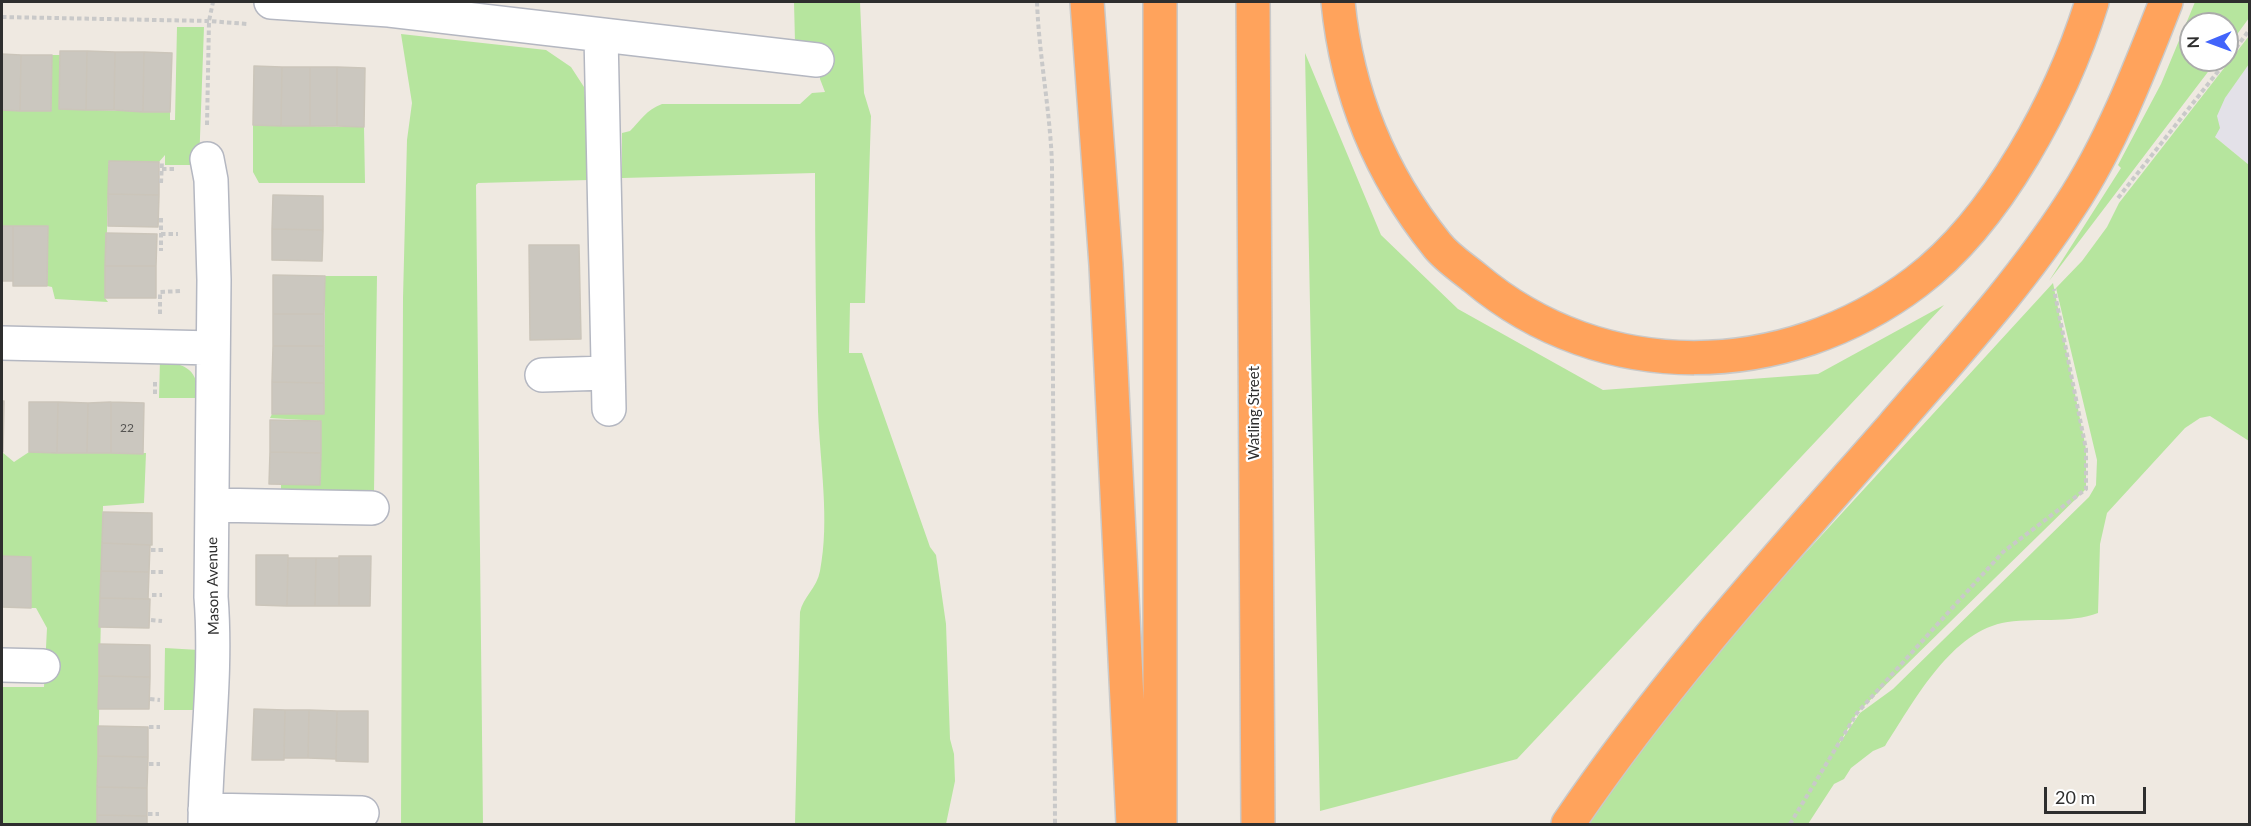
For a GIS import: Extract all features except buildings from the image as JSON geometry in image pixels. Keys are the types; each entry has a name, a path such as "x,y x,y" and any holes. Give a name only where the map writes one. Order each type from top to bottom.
{"highway":[{"path":"1087,2 1106,265 1133,825"},
{"path":"1160,2 1160,825"},
{"name":"Watling Street","path":"1253,2 1258,825"},
{"path":"1338,2 1341,29 1362,116 1390,179 1438,247 1503,301 1572,336 1644,356 1721,357 1783,348 1843,327 1916,281 1954,246 1969,231 2016,165 2053,103 2092,2"},
{"path":"1568,825 1651,711 1767,571 1987,317 2071,205 2120,113 2166,2"}],"street":[{"path":"271,2 388,10 817,60"},
{"path":"601,35 609,409"},
{"name":"Mason Avenue","path":"205,817 207,746 213,693 214,280 211,180 207,159"},
{"path":"2,343 213,348"},
{"path":"542,375 607,373"},
{"path":"212,505 372,508"},
{"path":"2,665 44,666"},
{"path":"205,817 362,813"}],"path":[{"path":"207,159 209,21 213,2"},
{"path":"1037,2 1040,51 1050,111 1052,164 1054,825"},
{"path":"2,16 209,21"},
{"path":"2239,44 2250,29"},
{"path":"2117,199 2218,72"},
{"path":"161,183 162,160"},
{"path":"161,218 161,251"},
{"path":"1790,825 1857,713 2003,552 2086,489 2086,449 2053,283"},
{"path":"160,315 160,292 183,291"},
{"path":"151,550 163,550"},
{"path":"151,572 163,572"},
{"path":"152,595 162,595"},
{"path":"151,620 162,621"},
{"path":"150,699 160,700"},
{"path":"149,727 160,727"},
{"path":"149,764 160,764"},
{"path":"148,814 159,814"}],"shaded area":[{"path":"2249,64 2249,165 2197,122 2225,97"}],"green space":[{"path":"794,2 860,2 864,93 871,116 865,303 850,303 849,353 862,353 930,547 936,555 946,624 950,739 954,754 955,781 946,824 795,824 800,612 820,571 824,532 824,491 818,411 815,173 622,178 622,133 630,131 656,106 662,104 800,104 812,93 825,92 820,79 821,44 795,42"},
{"path":"2195,2 2249,2 2249,18 2239,32 2239,12 2191,12"},
{"path":"177,27 204,27 199,165 165,165 165,155 159,162 109,162 105,298 108,302 55,299 52,287 47,286 48,226 2,226 2,110 51,111 52,55 60,55 59,109 170,112 170,120 175,120"},
{"path":"401,34 546,50 571,67 584,87 589,180 478,183 476,185 483,824 401,824 403,298 407,140 412,103"},
{"path":"2249,36 2249,64 2225,98 2217,116 2220,128 2215,137 2249,165 2249,441 2210,416 2200,418 2185,428 2107,513 2100,544 2098,613 2076,618 2002,623 1983,630 1965,642 1948,656 1933,674 1885,746 1873,751 1851,768 1844,779 1834,784 1808,824 1584,824 1710,657 2053,283 2086,449 2086,489 1857,713 1837,747 1860,713 1893,689 2089,497 2096,485 2097,460 2056,288 2082,261 2107,227 2119,203 2221,72 2239,72 2239,49"},
{"path":"2179,41 2179,72 2208,72 2049,281 2121,168 2118,165 2161,84"},
{"path":"1305,53 1381,235 1458,309 1603,390 1818,374 1944,305 1517,759 1320,811"},
{"path":"253,125 364,127 365,183 259,183 253,172"},
{"path":"325,276 377,276 374,492 281,490 281,485 320,485 321,421 270,418 272,414 324,414"},
{"path":"160,360 189,370 196,381 198,398 159,398"},
{"path":"2,452 14,462 29,452 146,453 144,503 103,506 97,824 2,824 2,687 44,687 47,628 36,608 31,608 31,557 2,556"},
{"path":"165,648 199,650 197,704 193,706 193,710 164,710"}]}
